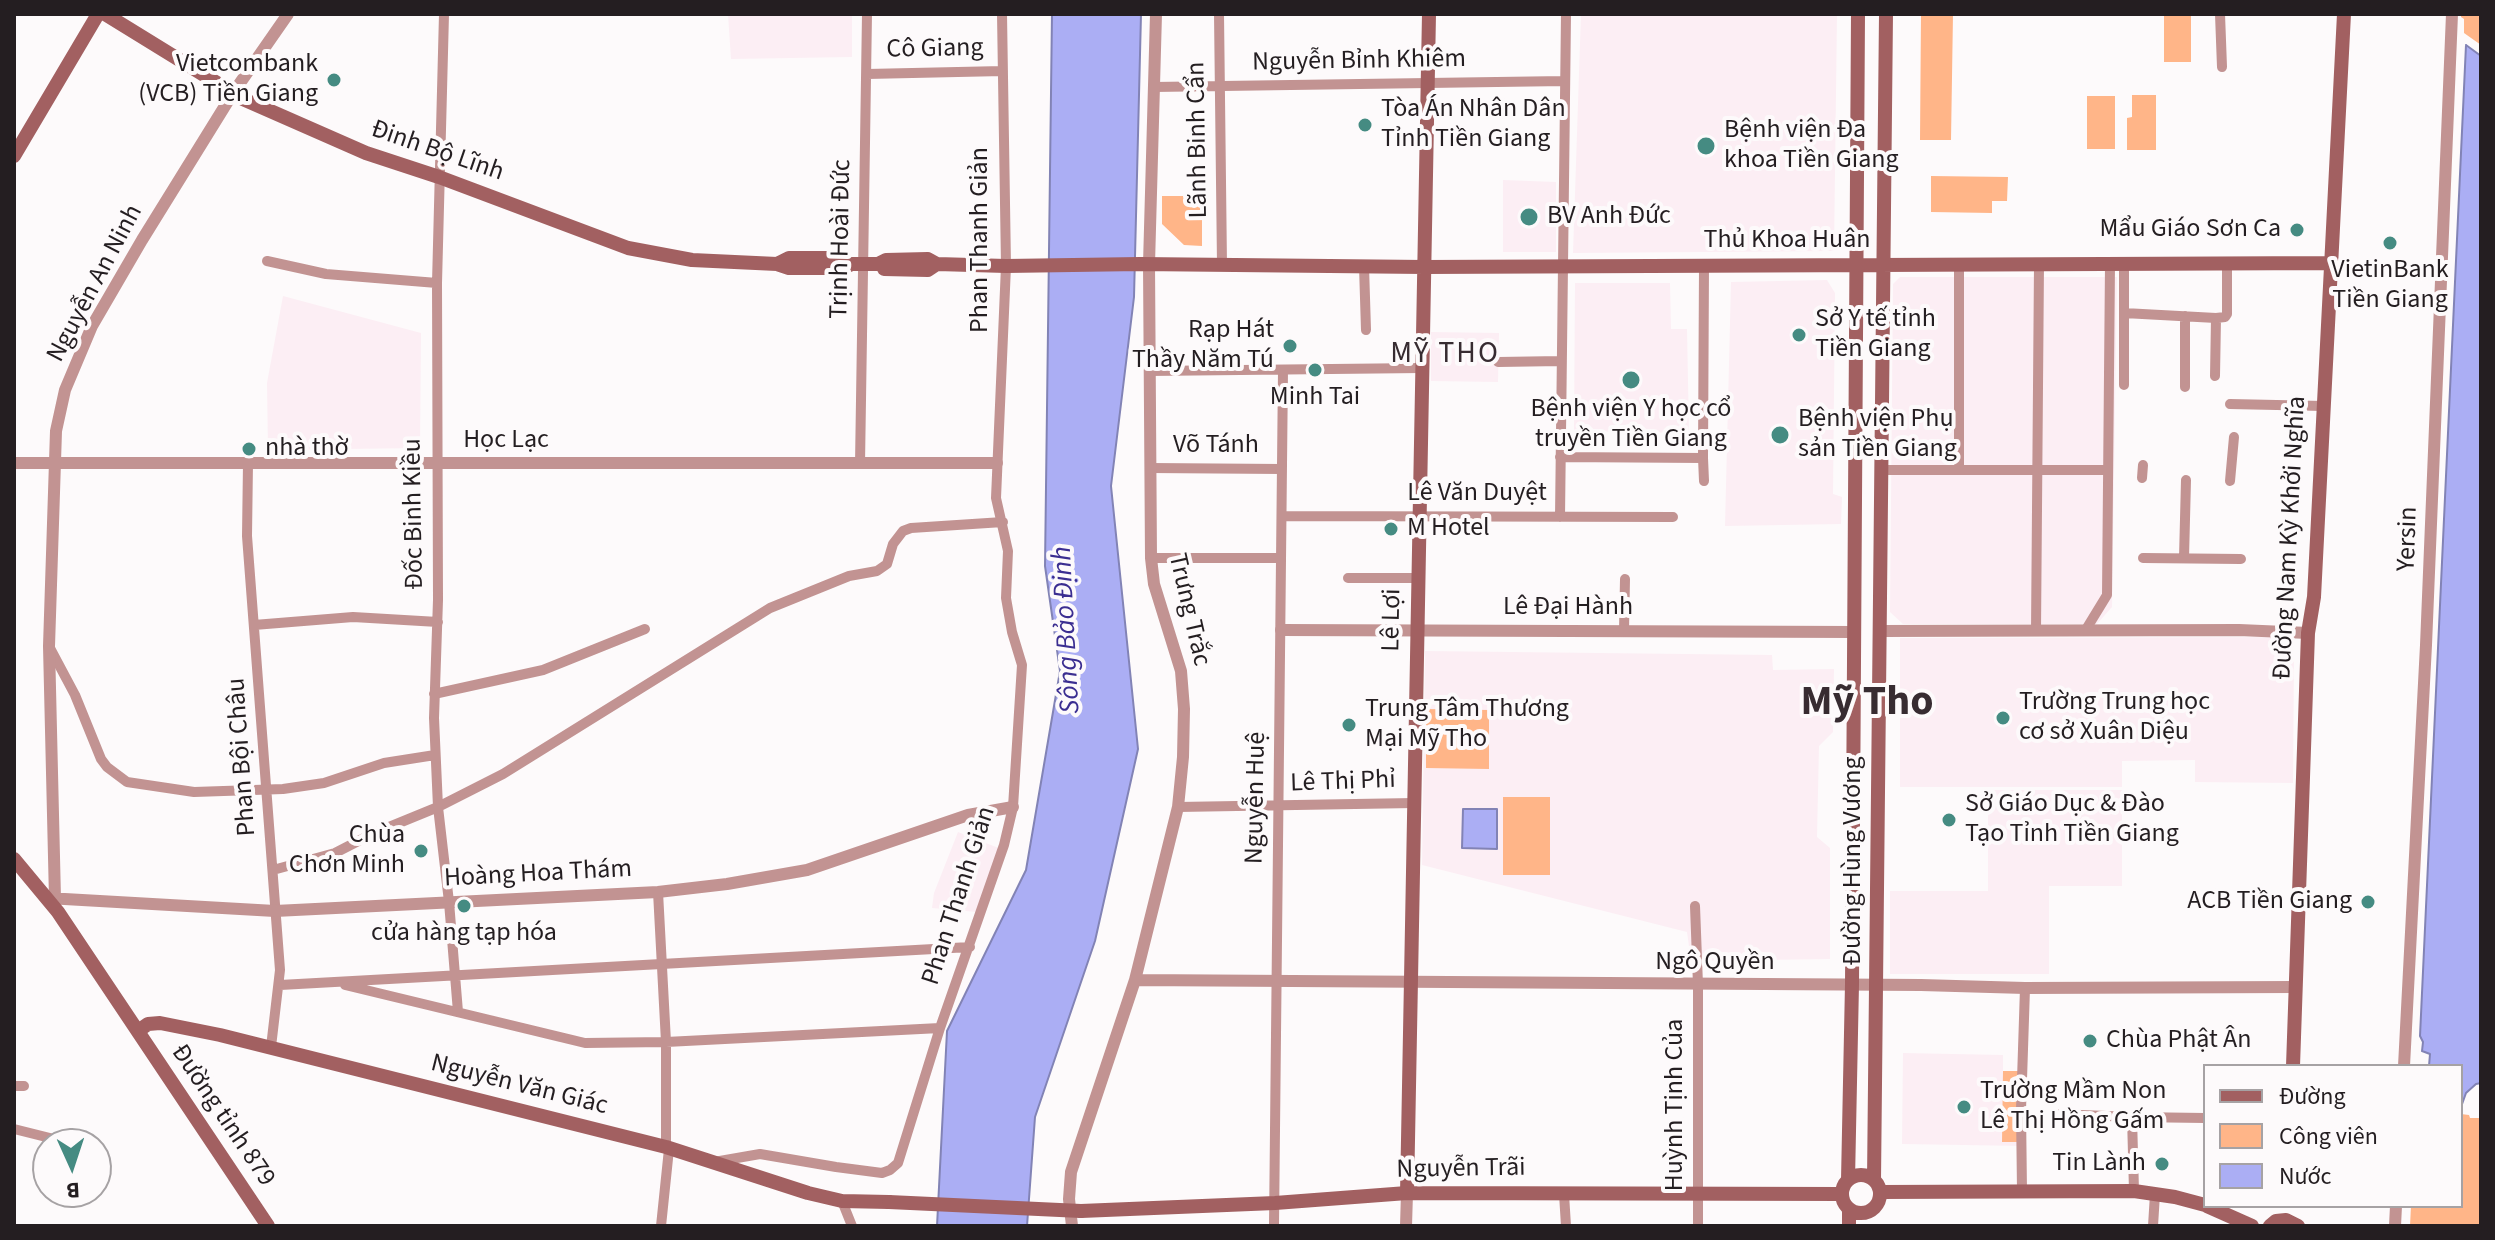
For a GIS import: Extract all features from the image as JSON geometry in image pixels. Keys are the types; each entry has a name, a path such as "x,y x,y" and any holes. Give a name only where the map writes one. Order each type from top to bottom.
{"main road":[{"path":"14,156 98,14"},
{"name":"Đinh Bộ Lĩnh","path":"105,14 233,93 277,116 366,153 628,248 692,260 777,264 789,258 842,258 865,264 928,259 937,264 1006,266 1145,264"},
{"name":"Lê Lợi","path":"1407,1193 1429,14"},
{"name":"Đường Hùng Vương","path":"1848,1180 1857,426 1858,14"},
{"name":"Đường Hùng Vương","path":"1877,1186 1886,14"},
{"name":"Đường Nam Kỳ Khởi Nghĩa","path":"2293,1064 2308,633 2314,597 2344,14"},
{"path":"1857,155 1885,155"},
{"name":"Thủ Khoa Huân","path":"1145,264 1424,267 2330,263"},
{"path":"1857,426 1883,426"},
{"path":"1854,632 1880,631"},
{"name":"Đường tỉnh 879","path":"14,859 51,898 266,1225"},
{"name":"Nguyễn Văn Giác","path":"138,1031 148,1024 160,1023 271,1047 668,1148 780,1186 842,1201 1081,1211"},
{"path":"1873,1209 1862,1213 1845,1205 1842,1194 1848,1180 1861,1175 1869,1176 1877,1186 1879,1198 1873,1209 1873,1226"},
{"path":"1877,1186 2134,1191 2203,1205"},
{"name":"Nguyễn Trãi","path":"1081,1211 1275,1203 1407,1193 1842,1194"},
{"path":"2211,1208 2252,1226"},
{"path":"1849,1209 1849,1226"},
{"path":"2270,1226 2290,1217"}],"street":[{"name":"Nguyễn An Ninh","path":"51,898 49,646 54,463 56,431 65,390 92,326 142,240 233,93 288,14"},
{"name":"Đốc Binh Kiều","path":"444,14 437,283 438,622 434,694 438,807 458,1012"},
{"name":"Trịnh Hoài Đức","path":"860,464 867,14"},
{"name":"Phan Thanh Giản","path":"711,1163 760,1154 873,1173 890,1170 898,1163 940,1028 1004,845 1013,807 1022,665 1006,598 1008,551 996,498 1006,266 1002,14"},
{"name":"Trưng Trắc","path":"1072,1226 1069,1199 1071,1172 1135,980 1178,807 1184,725 1181,671 1154,584 1151,558 1145,264 1156,14"},
{"name":"Lãnh Binh Cẩn","path":"1219,14 1222,265"},
{"path":"1560,517 1566,14"},
{"path":"2220,14 2222,67"},
{"name":"Yersin","path":"2404,1064 2426,645 2452,14"},
{"name":"Cô Giang","path":"867,74 1003,71"},
{"name":"Nguyễn Bỉnh Khiêm","path":"1154,87 1565,81"},
{"path":"267,261 326,274 437,283"},
{"path":"2124,313 2225,317 2227,263"},
{"path":"2036,631 2039,264"},
{"path":"2117,264 2124,313 2124,385"},
{"path":"2085,631 2107,595 2108,470 2117,264"},
{"path":"1959,265 1959,469"},
{"path":"1364,266 1366,330"},
{"path":"1704,266 1704,481"},
{"path":"2185,316 2185,387"},
{"path":"2215,376 2216,318"},
{"path":"1498,362 1561,361"},
{"path":"1149,371 1422,368"},
{"name":"Nguyễn Huệ","path":"1274,1226 1283,370"},
{"path":"2230,404 2323,406"},
{"path":"2230,481 2234,437"},
{"path":"1560,457 1703,458"},
{"name":"Học Lạc","path":"14,463 997,463"},
{"name":"Phan Bội Châu","path":"248,463 247,536 280,985 271,1047"},
{"path":"2142,478 2143,465"},
{"name":"Võ Tánh","path":"1150,468 1282,469"},
{"path":"1883,470 2108,470"},
{"path":"2184,558 2186,480"},
{"name":"Lê Văn Duyệt","path":"1282,516 1673,517"},
{"path":"273,870 335,853 503,774 770,608 849,576 877,571 887,564 893,544 903,531 1003,522"},
{"path":"1151,558 1281,558"},
{"path":"2143,558 2241,559"},
{"path":"1348,578 1418,578"},
{"path":"1624,631 1625,579"},
{"path":"254,625 353,617 438,622"},
{"path":"434,694 543,670 645,629"},
{"name":"Lê Đại Hành","path":"1281,630 1854,632"},
{"path":"1880,631 2239,630 2308,633"},
{"path":"49,646 75,695 101,759 127,782 194,792 268,790 324,783 384,763 435,755"},
{"name":"Lê Thị Phỉ","path":"1178,807 1414,803"},
{"name":"Hoàng Hoa Thám","path":"51,898 275,911 658,892 807,870 968,815 1013,807"},
{"path":"658,892 668,1148 661,1226"},
{"name":"Huỳnh Tịnh Của","path":"1695,906 1698,1226"},
{"path":"280,985 970,947"},
{"name":"Ngô Quyền","path":"1135,980 1852,984 2025,988 2296,987"},
{"path":"334,982 585,1043 666,1042 940,1028"},
{"path":"2022,1191 2025,988"},
{"path":"2056,1114 2203,1118"},
{"path":"2132,1117 2134,1191"},
{"name":"Lê Lợi","path":"1406,1226 1407,1193"},
{"path":"1564,1194 1566,1226"},
{"path":"2153,1226 2155,1194"},
{"path":"842,1201 852,1226"}],"shaded area":[{"path":"728,14 852,14 852,57 731,59"},
{"name":"Bệnh viện Đa khoa Tiền Giang","path":"1581,14 1837,14 1834,251 1573,253"},
{"name":"BV Anh Đức","path":"1503,180 1556,182 1556,252 1503,252"},
{"path":"1900,277 2117,277 2112,607 2097,624 1903,624 1890,612 1893,284"},
{"name":"Bệnh viện Phụ sản Tiền Giang","path":"1827,280 1835,293 1833,494 1842,497 1841,524 1725,526 1731,282"},
{"name":"Bệnh viện Y học cổ truyền Tiền Giang","path":"1575,283 1670,283 1671,329 1687,329 1689,433 1574,431"},
{"path":"283,296 421,333 420,448 268,450 267,383"},
{"path":"1431,332 1499,333 1498,382 1431,381"},
{"path":"2287,637 2287,653 2294,653 2293,783 2195,782 2195,760 2122,761 2122,787 1900,787 1900,638"},
{"path":"1425,651 1772,655 1773,670 1834,669 1833,732 1819,746 1817,837 1830,848 1830,959 1691,961 1687,932 1422,865"},
{"path":"1988,790 2122,790 2122,886 2049,886 2049,974 1890,974 1890,891 1988,891"},
{"path":"958,832 1001,849 977,912 932,908 934,893"},
{"name":"Trường Mầm Non Lê Thị Hồng Gấm","path":"1903,1053 2003,1055 2003,1071 2025,1146 1902,1144"}],"green space":[{"path":"1921,14 1953,14 1951,140 1920,140"},
{"path":"2164,14 2191,14 2191,62 2164,62"},
{"path":"2461,14 2481,14 2481,45 2464,33"},
{"path":"2132,95 2156,95 2156,150 2127,150 2127,118 2132,117"},
{"path":"2087,96 2115,96 2115,149 2087,149"},
{"path":"1931,176 2008,177 2007,201 1992,201 1992,213 1931,212"},
{"path":"1162,196 1202,196 1202,246 1184,245 1162,224"},
{"path":"1426,709 1489,710 1489,769 1426,768"},
{"path":"1503,797 1550,797 1550,875 1503,875"},
{"path":"2003,1071 2024,1071 2023,1142 2002,1142"},
{"path":"2463,1114 2481,1118 2481,1226 2410,1226 2411,1208 2463,1208"}],"water":[{"name":"Sông Bảo Định","path":"1052,14 1141,14 1134,297 1111,486 1138,749 1095,941 1035,1117 1027,1226 937,1226 947,1031 1026,870 1060,671 1045,566"},
{"path":"2466,45 2481,56 2481,1083 2466,1093 2463,1101 2463,1064 2429,1064 2430,1054 2422,1051 2420,1036"},
{"path":"1463,809 1497,809 1497,849 1462,848"}],"place":[{"name":"Vietcombank (VCB) Tiền Giang","path":"334,80"},
{"name":"Tòa Án Nhân Dân Tỉnh Tiền Giang","path":"1365,125"},
{"name":"Bệnh viện Đa khoa Tiền Giang","path":"1706,146"},
{"name":"BV Anh Đức","path":"1529,217"},
{"name":"Mẩu Giáo Sơn Ca","path":"2297,230"},
{"name":"VietinBank Tiền Giang","path":"2390,243"},
{"name":"Sở Y tế tỉnh Tiền Giang","path":"1799,335"},
{"name":"Rạp Hát Thầy Năm Tú","path":"1290,346"},
{"name":"Minh Tai","path":"1315,370"},
{"name":"Bệnh viện Y học cổ truyền Tiền Giang","path":"1631,380"},
{"name":"Bệnh viện Phụ sản Tiền Giang","path":"1780,435"},
{"name":"nhà thờ","path":"249,449"},
{"name":"M Hotel","path":"1391,529"},
{"name":"Trường Trung học cơ sở Xuân Diệu","path":"2003,718"},
{"name":"Trung Tâm Thương Mại Mỹ Tho","path":"1349,725"},
{"name":"Sở Giáo Dục & Đào Tạo Tỉnh Tiền Giang","path":"1949,820"},
{"name":"Chùa Chơn Minh","path":"421,851"},
{"name":"ACB Tiền Giang","path":"2368,902"},
{"name":"cửa hàng tạp hóa","path":"464,906"},
{"name":"Chùa Phật Ân","path":"2090,1041"},
{"name":"Trường Mầm Non Lê Thị Hồng Gấm","path":"1964,1107"},
{"name":"Tin Lành","path":"2162,1164"}],"district":[{"name":"MỸ THO","path":"1445,355"},
{"name":"Mỹ Tho","path":"1867,705"}]}
